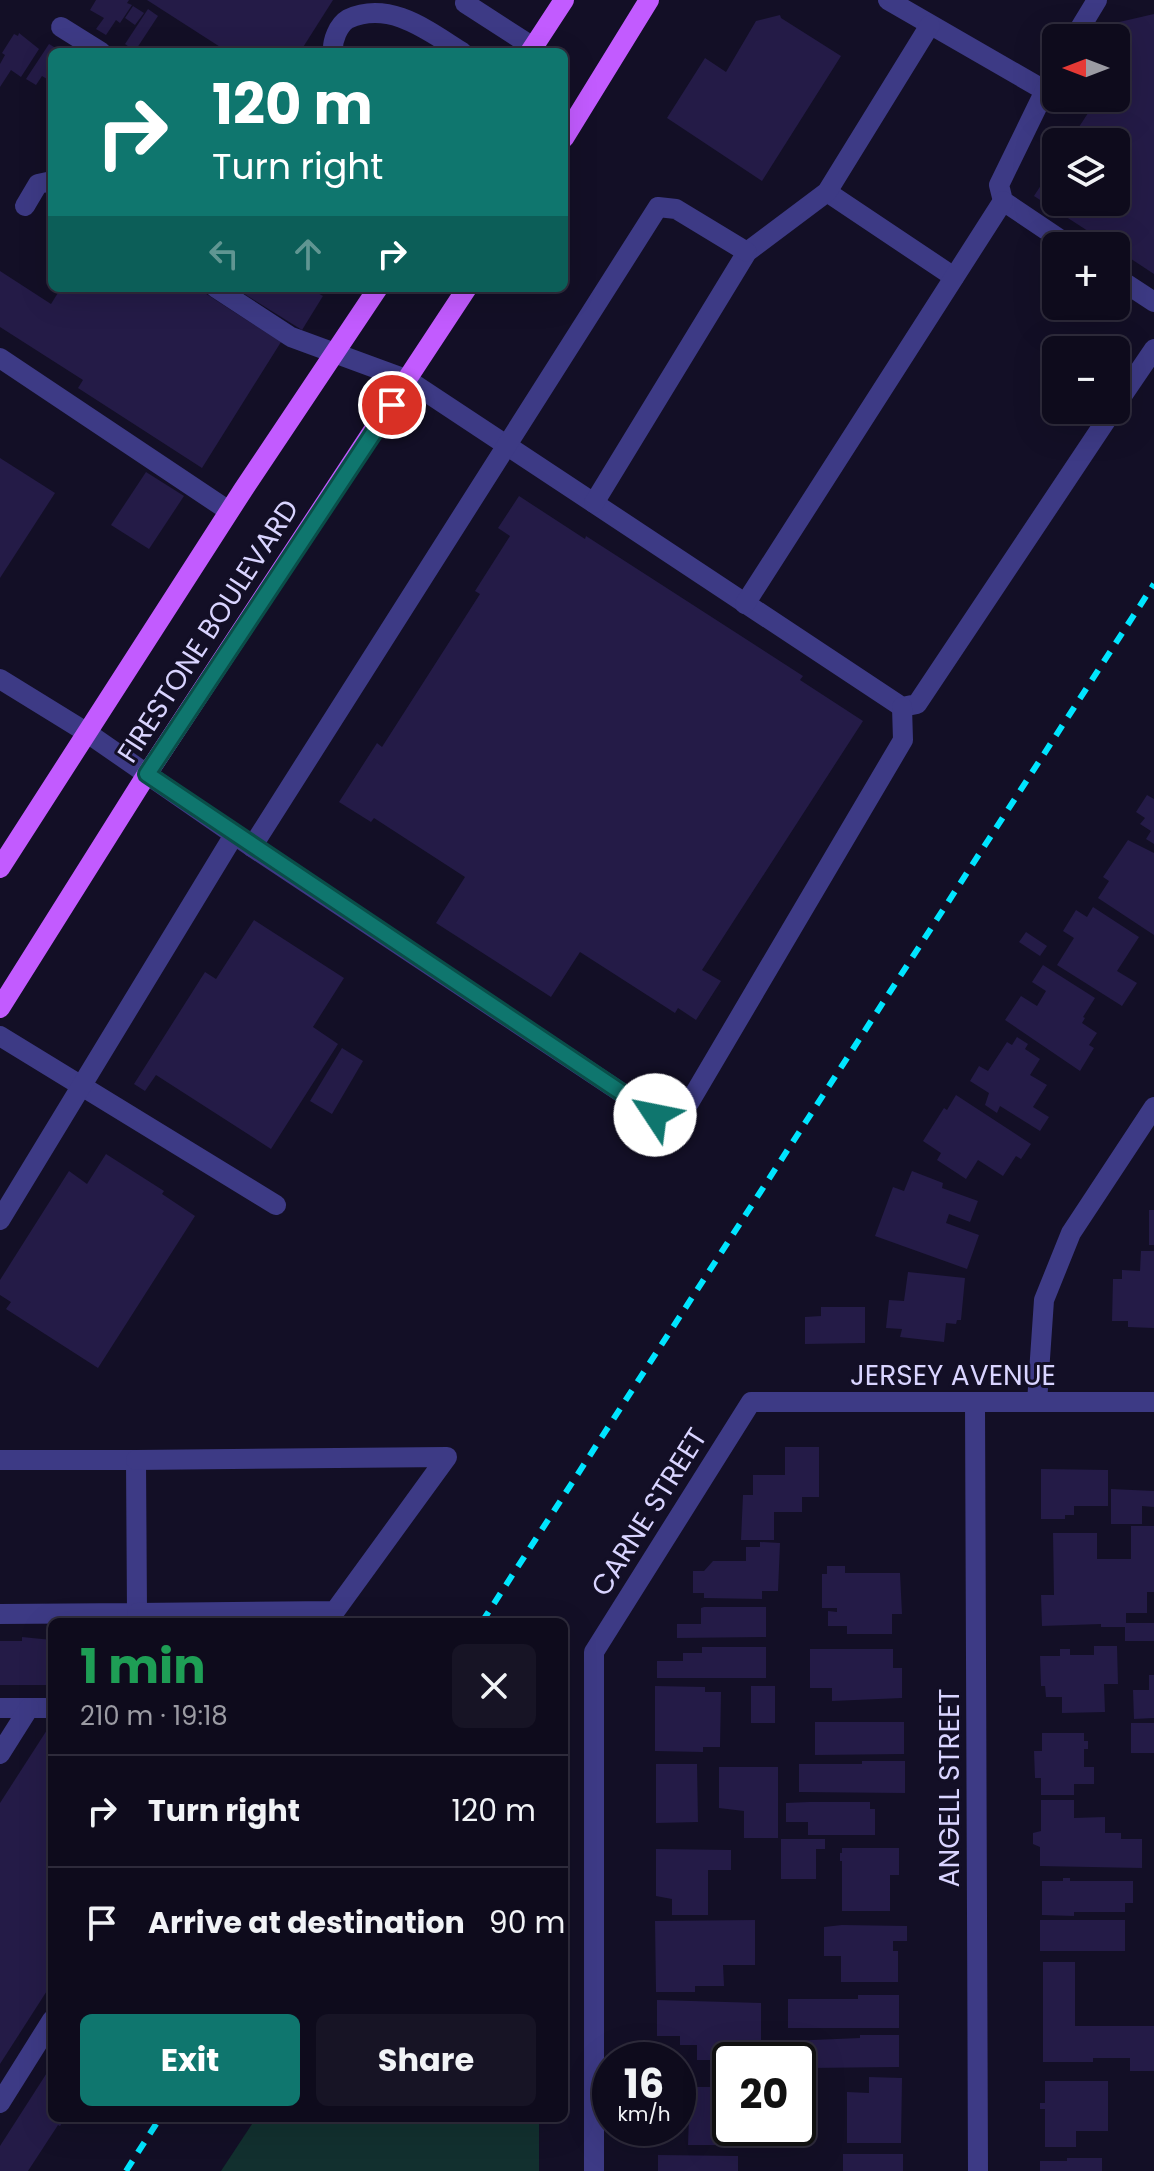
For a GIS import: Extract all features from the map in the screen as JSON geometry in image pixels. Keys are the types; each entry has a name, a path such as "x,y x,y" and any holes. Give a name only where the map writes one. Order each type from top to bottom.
{"main road":[{"path":"533,48 564,0"},
{"path":"568,132 649,0"},
{"name":"FIRESTONE BOULEVARD","path":"0,868 229,511 375,292"},
{"name":"FIRESTONE BOULEVARD","path":"0,1008 147,774 464,292"}],"street":[{"path":"467,0 465,3 529,48"},
{"path":"888,0 1042,89"},
{"path":"1082,24 1095,1"},
{"path":"333,48 332,42 345,20 374,7 400,13 456,48"},
{"path":"594,503 747,252 827,192 930,25"},
{"path":"61,27 95,48"},
{"path":"1042,94 999,185 1003,201 1049,232"},
{"path":"25,206 38,184 48,182"},
{"path":"827,192 954,277"},
{"path":"745,604 1003,201"},
{"path":"252,847 658,207 676,209 747,252"},
{"path":"1130,286 1154,302"},
{"path":"222,292 291,337 408,380 902,707 917,704 1103,424"},
{"path":"1130,384 1154,349"},
{"path":"0,358 229,511"},
{"path":"0,679 86,732 234,835 655,1115 689,1103 903,740 902,707"},
{"path":"0,1220 234,835"},
{"path":"0,1036 276,1205"},
{"path":"1037,1402 1044,1300 1071,1233 1154,1107"},
{"name":"JERSEY AVENUE","path":"751,1402 1154,1402"},
{"name":"CARNE STREET","path":"594,2171 594,1652 751,1402"},
{"name":"ANGELL STREET","path":"975,1404 978,2171"},
{"path":"0,1460 447,1457 335,1611 0,1614"},
{"path":"136,1460 137,1613"},
{"path":"0,1708 48,1708"},
{"path":"0,1754 29,1708"},
{"path":"0,2103 48,2026"}],"green space":[{"path":"253,2122 539,2122 539,2171 221,2171"}],"building":[{"path":"96,0 129,0 127,3 132,5 120,23 116,20 106,35 96,29 104,18 90,10"},
{"path":"147,0 333,0 303,48 222,48"},
{"path":"133,6 144,13 135,25 125,18"},
{"path":"148,9 158,16 137,48 125,44"},
{"path":"1154,14 1154,274 1130,258 1130,232 1089,232 1065,216 1130,216 1130,128 1078,128 1089,112 1130,112 1130,24 1115,23"},
{"path":"780,15 841,56 762,181 667,118 705,58 726,72 756,21"},
{"path":"19,33 39,49 21,77 11,70 0,87 0,64 5,55 2,53 14,34 18,36"},
{"path":"49,44 56,48 48,48 48,80 42,76 36,85 26,79"},
{"path":"1042,184 1042,201 1034,196"},
{"path":"0,271 51,304 58,292 203,292 281,342 202,468 78,388 83,380 0,327"},
{"path":"241,292 316,292 323,296 302,330"},
{"path":"0,458 55,493 0,578"},
{"path":"146,472 184,496 149,549 111,525"},
{"path":"519,496 803,676 800,680 863,721 702,970 721,981 696,1020 678,1008 675,1013 580,952 551,997 436,923 465,877 374,818 371,822 339,802 377,743 382,747 480,594 475,591 510,536 498,528"},
{"path":"1147,795 1154,799 1154,844 1146,839 1151,831 1140,824 1145,818 1136,812"},
{"path":"1128,840 1154,853 1154,935 1098,898 1109,881 1103,877"},
{"path":"1093,907 1139,937 1117,971 1137,983 1122,1006 1057,965 1074,938 1063,931 1076,910 1087,917"},
{"path":"254,920 344,978 313,1027 338,1044 271,1149 156,1075 145,1091 134,1084 205,972 216,979"},
{"path":"1026,932 1047,946 1040,956 1019,942"},
{"path":"1043,965 1095,998 1082,1023 1097,1033 1089,1045 1094,1048 1080,1071 1005,1020 1021,996 1037,1006 1046,991 1032,982"},
{"path":"1017,1037 1028,1044 1025,1049 1040,1059 1030,1075 1047,1085 1033,1107 1049,1117 1040,1131 1000,1106 997,1113 985,1105 989,1093 970,1081 979,1066 988,1071 1007,1042 1012,1045"},
{"path":"342,1048 363,1061 332,1114 310,1101"},
{"path":"956,1095 1031,1144 1021,1159 1016,1156 1003,1176 978,1160 966,1179 937,1160 941,1153 923,1141"},
{"path":"106,1154 164,1191 162,1194 195,1216 98,1368 6,1309 11,1302 0,1295 0,1280 69,1171 87,1184"},
{"path":"912,1171 943,1183 942,1188 978,1201 970,1222 949,1214 946,1223 979,1235 967,1269 875,1236 893,1187 904,1191"},
{"path":"1149,1210 1154,1210 1154,1245 1149,1245"},
{"path":"1141,1251 1154,1251 1154,1328 1128,1327 1128,1321 1112,1321 1113,1279 1122,1279 1122,1270 1140,1271"},
{"path":"908,1272 965,1278 961,1320 957,1320 956,1324 946,1323 944,1342 900,1337 902,1329 886,1328 889,1300 904,1301"},
{"path":"821,1307 865,1307 865,1343 805,1344 805,1317 821,1316"},
{"path":"785,1447 819,1447 819,1497 802,1497 802,1512 774,1512 774,1540 741,1540 743,1495 753,1495 753,1475 785,1475"},
{"path":"1041,1469 1108,1470 1108,1506 1074,1506 1074,1515 1065,1515 1065,1519 1041,1519"},
{"path":"1111,1489 1154,1491 1154,1507 1142,1506 1142,1524 1111,1524"},
{"path":"1131,1526 1154,1526 1154,1592 1147,1592 1147,1613 1126,1613 1126,1623 1154,1623 1154,1641 1125,1641 1125,1627 1101,1627 1101,1624 1042,1626 1041,1595 1054,1595 1053,1533 1097,1533 1097,1559 1131,1559"},
{"path":"760,1542 780,1543 778,1591 762,1591 762,1599 704,1598 704,1593 693,1593 693,1571 704,1571 713,1561 746,1561 746,1547 760,1547"},
{"path":"827,1566 845,1566 845,1573 900,1573 902,1614 892,1614 892,1634 847,1634 847,1626 828,1626 828,1611 837,1612 837,1608 822,1608 822,1574 827,1574"},
{"path":"766,1607 766,1637 677,1638 677,1624 701,1624 701,1608"},
{"path":"22,1637 48,1640 48,1685 0,1685 0,1641 22,1641"},
{"path":"1094,1646 1117,1646 1118,1684 1104,1684 1105,1712 1062,1713 1062,1697 1046,1697 1045,1686 1041,1686 1040,1656 1060,1656 1060,1649 1070,1649 1070,1655 1094,1655"},
{"path":"702,1647 766,1647 766,1678 657,1678 657,1661 683,1661 683,1653 702,1653"},
{"path":"810,1649 893,1649 893,1668 902,1668 902,1698 832,1701 832,1688 810,1688"},
{"path":"1149,1675 1154,1675 1154,1718 1134,1719 1133,1690 1149,1690"},
{"path":"655,1686 705,1687 705,1692 721,1692 720,1747 703,1747 703,1752 655,1751"},
{"path":"751,1686 775,1686 775,1723 751,1723"},
{"path":"815,1722 904,1722 904,1754 815,1755"},
{"path":"1131,1723 1154,1723 1154,1753 1131,1753"},
{"path":"48,1730 48,1989 0,2064 0,1803"},
{"path":"1042,1733 1084,1733 1088,1749 1084,1749 1084,1767 1094,1767 1094,1784 1074,1784 1074,1795 1041,1795 1041,1778 1035,1778 1034,1751 1042,1751"},
{"path":"862,1761 905,1761 905,1793 799,1792 799,1764 862,1764"},
{"path":"656,1764 697,1764 698,1822 656,1823"},
{"path":"719,1767 778,1767 778,1838 744,1838 744,1811 719,1808"},
{"path":"1041,1800 1074,1800 1074,1818 1105,1817 1105,1833 1121,1833 1121,1839 1142,1839 1142,1868 1040,1866 1040,1847 1033,1844 1033,1833 1041,1831"},
{"path":"870,1802 870,1809 875,1809 875,1835 808,1835 808,1822 786,1822 786,1803"},
{"path":"781,1839 825,1839 825,1849 816,1849 816,1879 781,1879"},
{"path":"842,1848 899,1848 899,1875 890,1875 890,1911 842,1911"},
{"path":"656,1849 731,1850 731,1870 708,1870 708,1915 672,1915 672,1899 656,1896"},
{"path":"1063,1878 1070,1878 1070,1881 1133,1881 1133,1903 1125,1903 1125,1912 1042,1915 1042,1881 1063,1881"},
{"path":"755,1920 755,1965 723,1965 724,1986 695,1986 695,1992 656,1992 655,1921"},
{"path":"1040,1920 1125,1920 1125,1951 1040,1951"},
{"path":"907,1926 907,1941 893,1941 893,1951 898,1951 898,1982 841,1982 841,1956 824,1956 824,1927"},
{"path":"1043,1962 1075,1962 1075,2026 1154,2026 1154,2071 1130,2071 1130,2058 1043,2062"},
{"path":"858,1995 899,1995 899,2028 788,2028 788,1999 858,1999"},
{"path":"657,2000 761,2003 761,2042 712,2042 712,2060 697,2060 696,2042 680,2042 680,2036 657,2036"},
{"path":"860,2035 899,2035 899,2067 816,2068 816,2042 789,2042 789,2041 860,2038"},
{"path":"48,2071 48,2122 62,2122 60,2126 28,2171 0,2171 0,2146"},
{"path":"869,2077 902,2078 901,2143 847,2143 847,2092 869,2093"},
{"path":"1045,2081 1108,2081 1108,2131 1076,2131 1076,2147 1045,2147 1045,2109 1040,2109 1040,2103 1045,2103"},
{"path":"696,2087 712,2087 712,2145 696,2145"},
{"path":"843,2154 903,2154 903,2171 843,2171"},
{"path":"658,2155 738,2156 738,2171 658,2171"},
{"path":"1067,2158 1102,2158 1102,2171 1040,2171 1040,2161 1067,2161"}],"railway":[{"path":"485,1618 1154,584"},
{"path":"126,2171 157,2122"}],"route":[{"path":"392,405 147,774 655,1115"}]}
